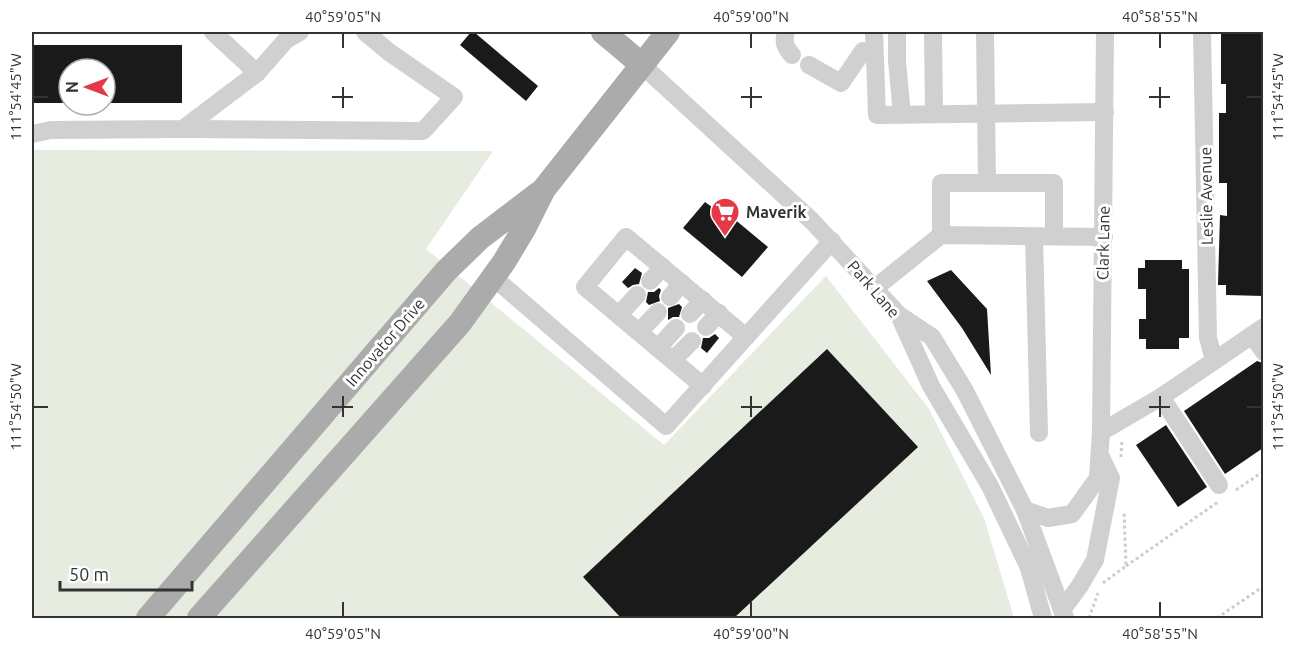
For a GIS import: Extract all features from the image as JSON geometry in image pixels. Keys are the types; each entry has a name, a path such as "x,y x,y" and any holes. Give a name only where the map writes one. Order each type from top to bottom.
{"main road":[{"name":"Park Lane","path":"603,32 641,64"},
{"name":"Innovator Drive","path":"199,618 438,349 493,277 525,227 544,189 668,32"},
{"name":"Innovator Drive","path":"148,618 446,271 480,238 544,189"}],"street":[{"path":"213,32 257,73"},
{"path":"183,129 257,73 286,40 300,32"},
{"path":"32,134 51,130 423,131 454,97 388,52 365,32"},
{"path":"786,32 785,48 792,55"},
{"path":"874,32 877,115 1105,112"},
{"path":"897,32 902,115"},
{"path":"933,32 933,114"},
{"path":"985,32 987,183"},
{"name":"Clark Lane","path":"1025,510 1048,518 1072,514 1098,478 1101,432 1105,32"},
{"name":"Leslie Avenue","path":"1202,32 1208,338 1214,360"},
{"path":"809,65 841,83 863,51 873,51"},
{"name":"Park Lane","path":"641,64 772,182 832,241 899,315 931,386 990,486 1029,568 1043,618"},
{"path":"940,235 940,183 1054,183 1054,236"},
{"path":"875,288 940,235 1104,237"},
{"path":"703,386 585,287 626,237 663,267 676,290 703,300 746,337"},
{"path":"1034,237 1039,433"},
{"path":"493,277 666,426 832,241"},
{"path":"650,281 663,267"},
{"path":"619,315 637,295"},
{"path":"690,314 703,300"},
{"path":"639,332 658,312"},
{"path":"706,327 718,313"},
{"path":"899,315 932,337 965,391 1025,510 1063,614"},
{"path":"658,348 676,328"},
{"path":"1101,432 1161,397 1258,331 1263,352"},
{"path":"673,360 692,341"},
{"path":"1161,397 1225,492"},
{"name":"Clark Lane","path":"1063,614 1095,560 1111,478 1100,455"}],"path":[{"path":"1126,566 1225,492 1263,471"},
{"path":"1217,618 1263,586"}],"shaded area":[{"path":"32,150 493,151 426,249 664,445 826,276 929,409 984,518 1014,618 32,618"}],"building":[{"path":"471,32 474,32 538,86 526,101 460,45"},
{"path":"1221,32 1263,32 1261,265 1263,265 1263,296 1226,295 1226,285 1218,285 1220,215 1227,216 1227,183 1219,183 1219,113 1226,113 1226,84 1221,84"},
{"path":"34,45 182,45 182,103 117,103 117,57 57,57 57,103 34,103"},
{"name":"Maverik","path":"705,202 712,207 715,203 768,247 742,277 683,228"},
{"path":"1145,260 1182,260 1182,269 1189,269 1189,338 1179,338 1179,349 1146,349 1146,339 1139,339 1139,319 1146,319 1146,289 1138,289 1138,268 1145,268"},
{"path":"635,268 642,273 639,284 628,288 622,282"},
{"path":"951,270 987,309 991,375 962,328 927,281"},
{"path":"659,288 661,290 660,301 649,305 646,302 648,292 654,292"},
{"path":"679,304 682,307 679,317 668,320 668,308"},
{"path":"715,334 719,338 707,353 701,348 703,338 709,338"},
{"path":"827,349 918,447 734,618 621,618 583,577"},
{"path":"1257,361 1263,363 1263,448 1225,474 1184,411"},
{"path":"1166,425 1207,487 1178,507 1136,445"}],"place":[{"name":"Maverik","path":"725,238"}]}
